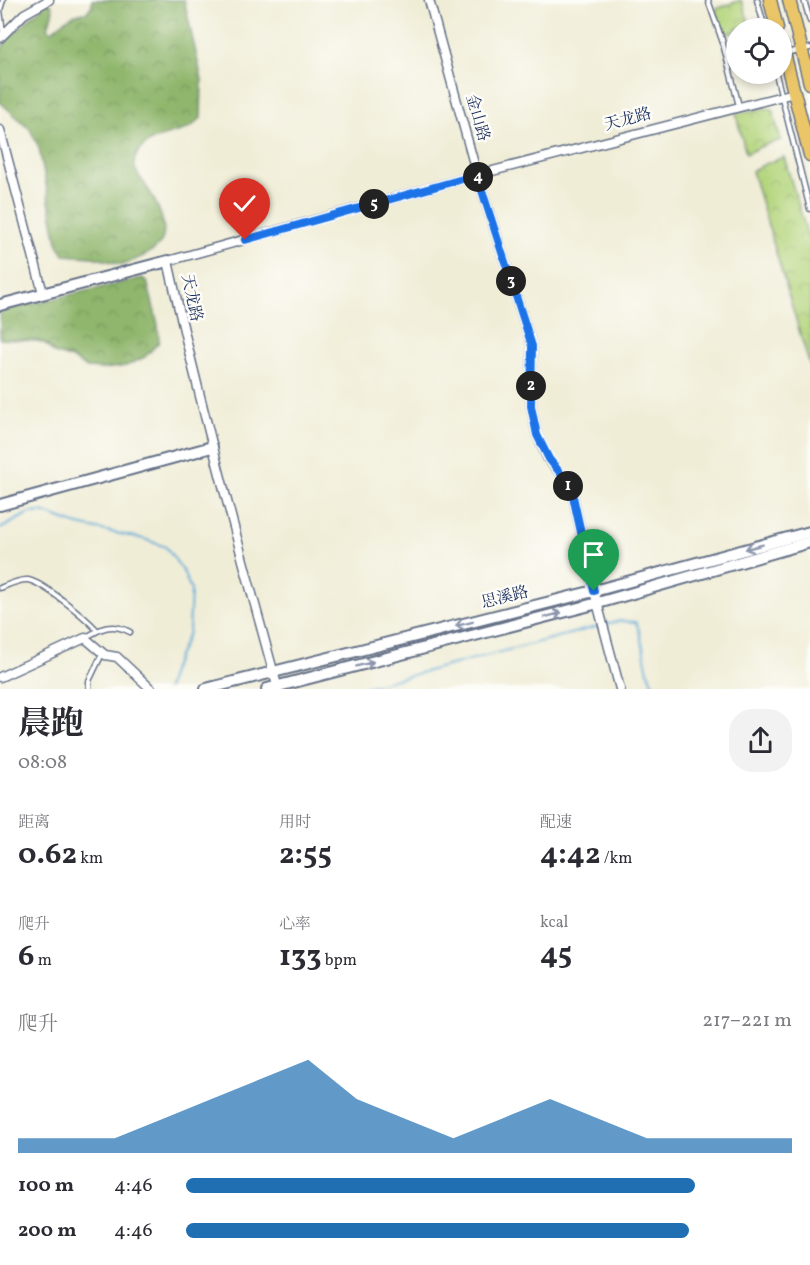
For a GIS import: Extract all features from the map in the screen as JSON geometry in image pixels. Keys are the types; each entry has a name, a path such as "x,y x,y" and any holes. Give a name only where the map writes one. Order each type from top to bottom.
{"main road":[{"path":"770,0 774,18"},
{"path":"789,0 806,49 810,83"},
{"path":"791,84 810,155"}],"street":[{"path":"2,35 24,14 49,0"},
{"name":"金山路","path":"429,0 477,175 532,346 531,406 537,435 549,459 572,492 594,591 620,689"},
{"name":"天龙路","path":"274,688 273,671 212,447 175,300 168,261 477,175 794,93"},
{"path":"0,130 44,293"},
{"path":"0,305 168,261"},
{"path":"0,505 212,447"},
{"name":"思溪路","path":"206,689 594,591 810,532"},
{"name":"思溪路","path":"274,688 598,603 810,542"},
{"path":"0,677 85,638 102,653 117,657 151,689"}],"lane":[{"path":"2,35 0,10 3,0"},
{"path":"708,0 739,107"},
{"path":"758,0 762,18"},
{"path":"804,0 810,21"},
{"path":"778,84 810,208"},
{"path":"0,588 25,580 31,581 86,618 98,630"},
{"path":"85,638 104,626 113,626 130,632"},
{"path":"90,689 89,681 102,653"}],"green space":[{"path":"92,0 184,0 202,80 201,118 188,128 150,141 135,158 136,172 159,210 164,233 155,249 123,265 93,257 64,255 57,242 39,148 30,129 0,102 0,51 7,40 46,3 51,4 53,10 48,28 52,31 76,14 86,13 92,5"},
{"path":"741,0 748,18 726,18 725,35 716,9"},
{"path":"764,108 772,109 781,140 746,154 736,114"},
{"path":"784,157 810,243 810,367 752,171"},
{"path":"142,278 147,281 158,325 159,342 145,357 126,366 104,369 87,368 73,359 54,353 46,344 38,341 0,339 0,311"}],"waterway":[{"path":"0,529 29,513 42,512 78,525 144,539 166,547 183,571 191,590 189,632 173,668 167,689"},
{"path":"606,624 620,621 636,622 648,673 655,689"},
{"path":"359,689 600,626"}],"route":[{"path":"245,240 477,175 532,346 531,406 537,435 549,459 572,492 594,591"}]}
